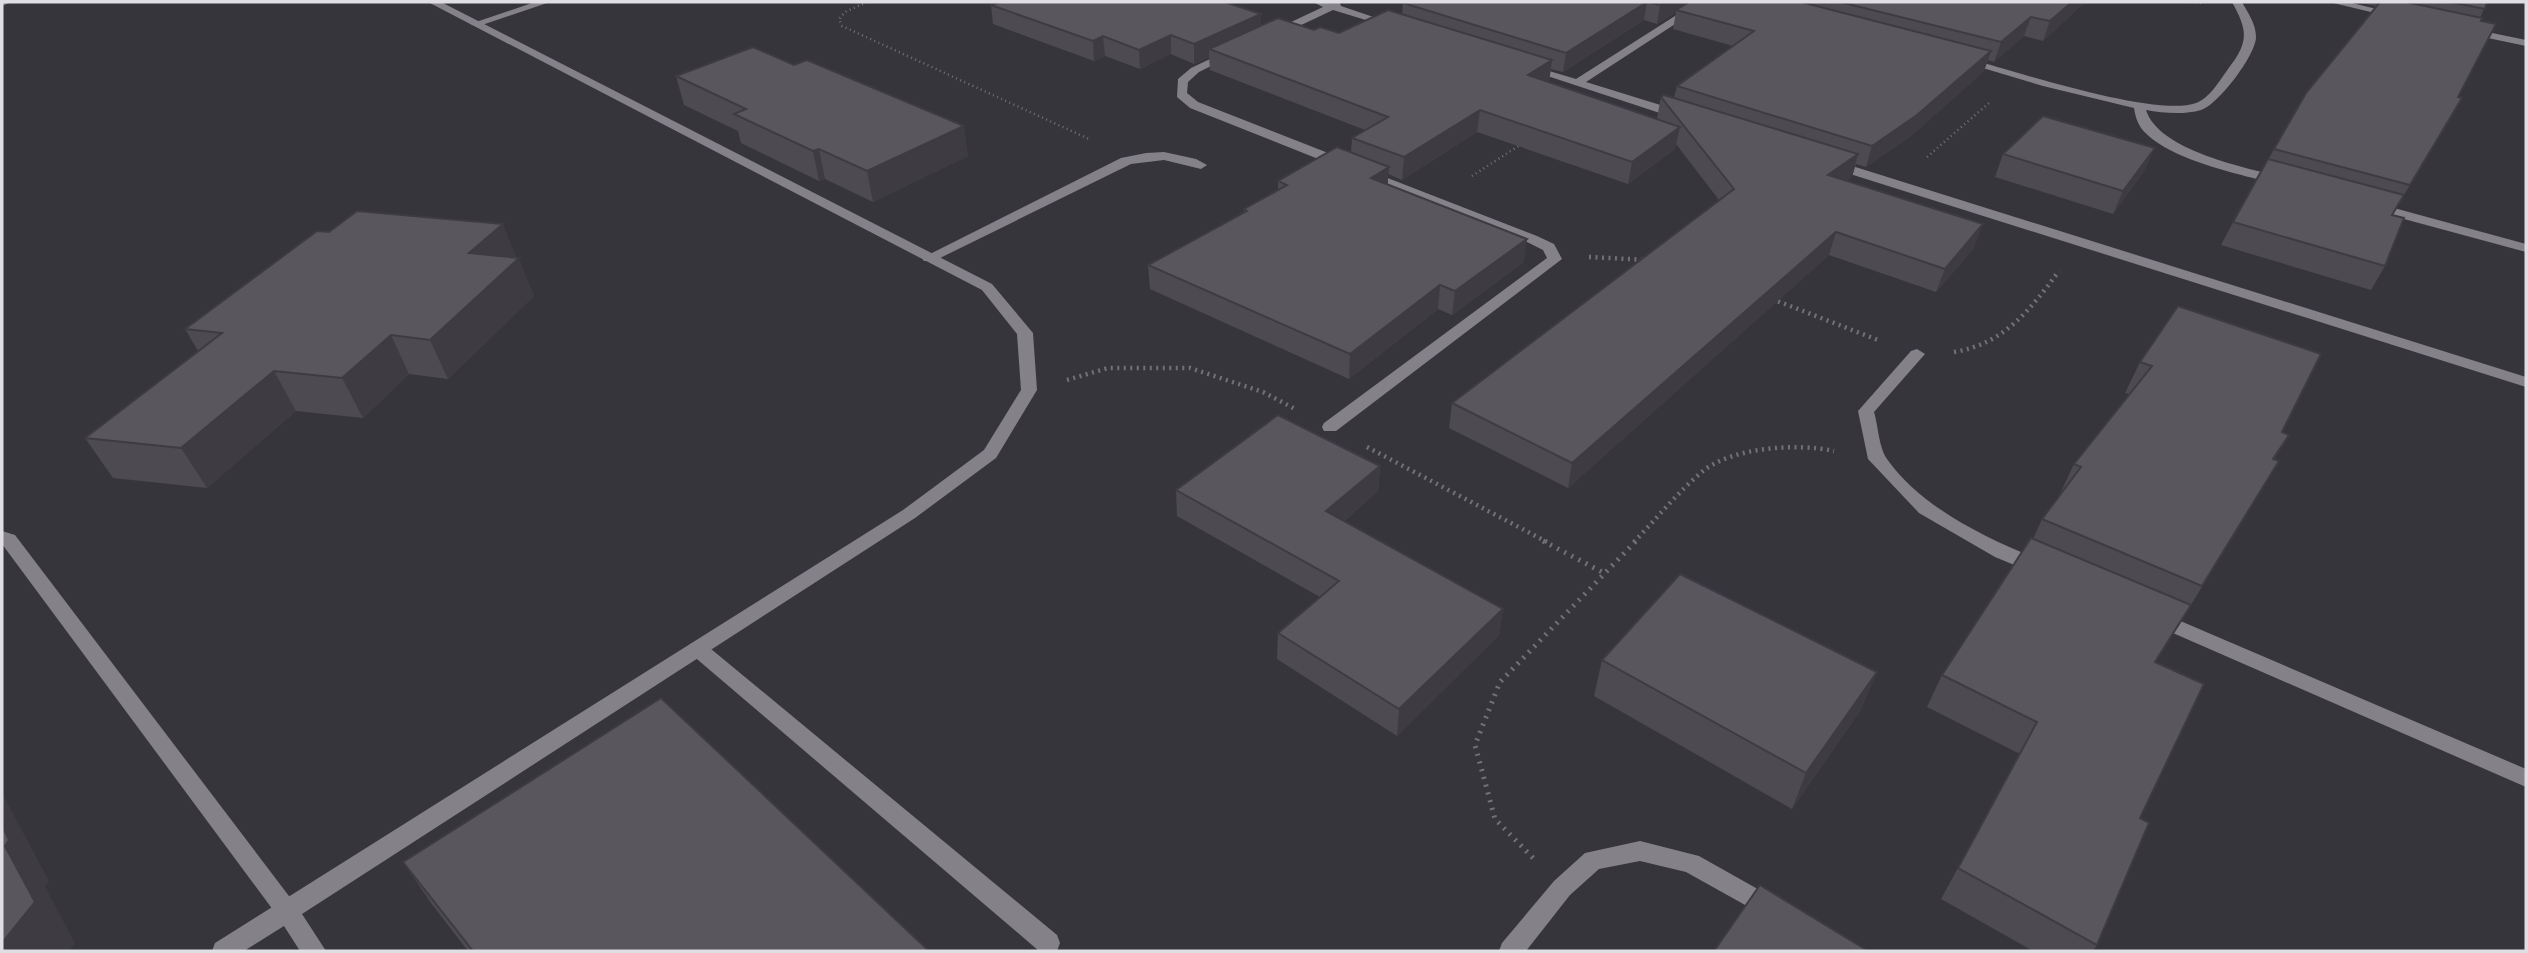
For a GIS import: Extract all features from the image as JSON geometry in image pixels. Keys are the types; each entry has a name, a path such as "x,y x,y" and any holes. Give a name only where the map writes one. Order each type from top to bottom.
{"street":[{"path":"224,951 909,514 990,454 1029,390 1025,333 986,288 433,2"},
{"path":"475,24 545,2"},
{"path":"1318,2 1338,4 1410,31"},
{"path":"1577,83 1704,2"},
{"path":"1955,58 2139,106 2172,110 2198,107 2210,98 2249,50 2252,37 2249,22 2237,2"},
{"path":"2334,2 2411,18"},
{"path":"1330,428 1555,259 1549,247 1532,239 1194,106 1181,94 1182,81 1195,70 1338,4"},
{"path":"2449,27 2526,43"},
{"path":"1513,63 1697,121"},
{"path":"2139,106 2146,126 2177,148 2293,184"},
{"path":"929,258 1126,161 1159,154 1176,156 1201,165"},
{"path":"1816,159 2526,382"},
{"path":"2358,202 2526,248"},
{"path":"1917,354 1866,411 1877,458 1925,509 2002,552 2053,574"},
{"path":"2,537 8,539 314,951"},
{"path":"2143,612 2526,778"},
{"path":"698,649 1048,943"},
{"path":"1511,951 1562,888 1593,860 1640,851 1691,863 1787,918"}],"path":[{"path":"867,2 845,12 839,19 842,26 1089,139 1126,161"},
{"path":"1896,184 2021,75"},
{"path":"1434,200 1524,142"},
{"path":"1760,295 1917,354 1962,351 1996,340 2019,323 2080,242"},
{"path":"1555,259 1605,256 1657,261"},
{"path":"1562,888 1495,819 1475,745 1500,682 1704,470 1751,450 1812,446 1877,458"}],"building":[{"path":"1000,2 1225,2 1261,14 1194,44 1171,35 1139,50 1103,36 1093,41 991,5"},
{"path":"1647,2 1566,53 1403,3"},
{"path":"1689,2 1801,2 1991,51 1917,115 1872,146 1677,86 1754,31 1676,10"},
{"path":"1840,2 2072,2 2050,21 2031,17 2001,42"},
{"path":"2380,2 2406,2 2482,18 2481,21 2496,24 2458,97 2462,98 2410,185 2274,149 2306,93"},
{"path":"2450,2 2487,2 2485,9"},
{"path":"1388,10 1552,60 1528,75 1680,127 1632,162 1480,110 1404,157 1352,138 1388,117 1209,49 1278,18 1314,30 1320,27 1339,33"},
{"path":"753,47 794,65 807,60 964,126 867,171 819,149 813,151 734,114 746,109 676,76"},
{"path":"1664,95 1858,154 1828,175 1983,224 1945,269 1836,232 1572,463 1452,403 1734,189 1661,97"},
{"path":"2043,116 2155,148 2123,191 2003,154"},
{"path":"1337,147 1389,167 1371,178 1527,239 1455,291 1440,285 1350,354 1148,265 1247,211 1244,209 1287,185 1278,181"},
{"path":"2268,159 2404,195 2392,215 2404,218 2385,266 2233,222"},
{"path":"357,211 503,224 469,253 519,258 430,340 391,335 342,378 274,371 181,448 85,438 222,333 185,329 317,231 329,232"},
{"path":"2178,306 2321,354 2282,432 2289,435 2273,459 2279,461 2202,586 2042,519 2081,467 2074,464 2152,366 2140,362"},
{"path":"1278,415 1380,466 1326,511 1503,609 1399,709 1278,633 1339,581 1176,490"},
{"path":"2031,538 2191,605 2155,662 2204,684 2140,818 2149,823 2097,945 1958,868 2037,722 1942,675"},
{"path":"1680,574 1877,672 1806,773 1602,660"},
{"path":"661,698 929,951 473,951 403,862"},
{"path":"2,825 9,840 5,846 35,902 2,943"},
{"path":"1760,885 1868,951 1714,951"}]}
